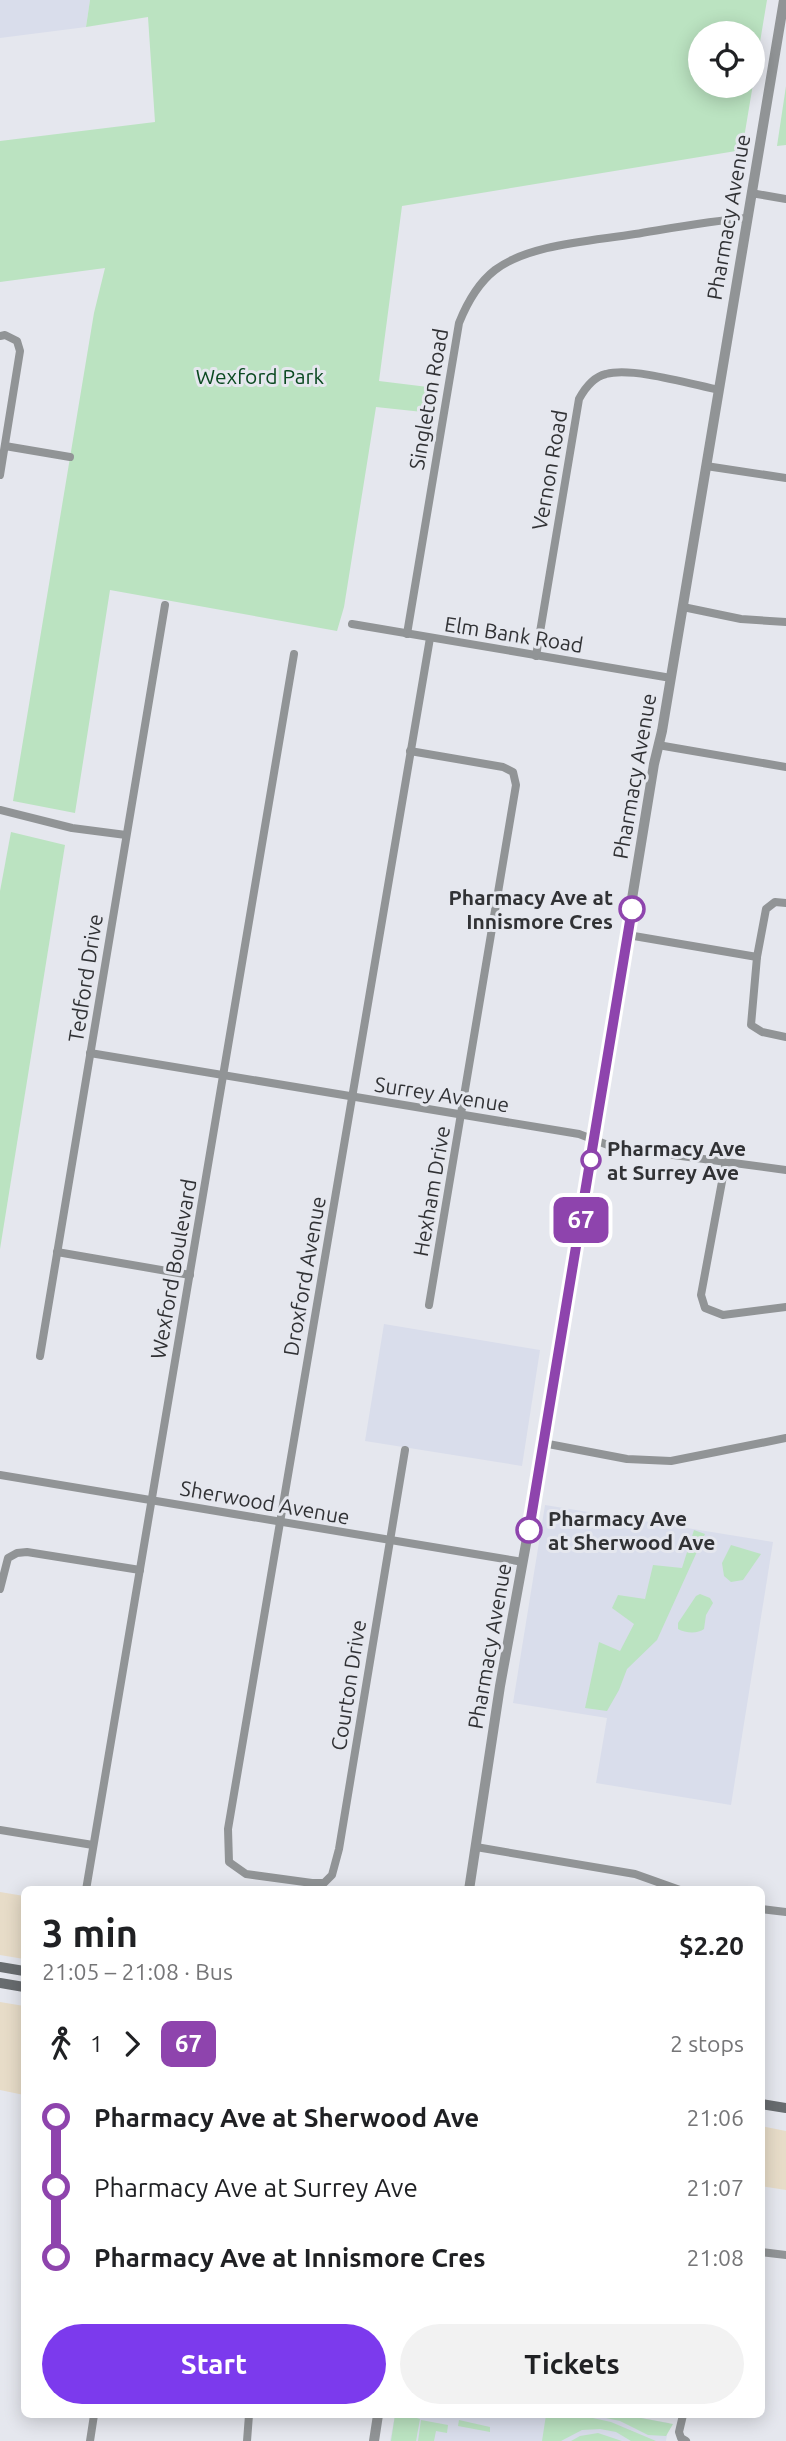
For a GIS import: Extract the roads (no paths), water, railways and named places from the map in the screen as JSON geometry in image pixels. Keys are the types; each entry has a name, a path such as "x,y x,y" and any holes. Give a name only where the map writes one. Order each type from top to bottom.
{"main road":[{"path":"0,1967 21,1970"},
{"path":"0,1983 21,1986"},
{"path":"765,2105 786,2108"}],"street":[{"name":"Pharmacy Avenue","path":"470,1886 500,1686 784,0"},
{"path":"751,193 786,199"},
{"name":"Singleton Road","path":"407,634 458,323 480,285 496,270 521,256 747,218"},
{"path":"0,336 5,335 17,341 20,351 0,475"},
{"name":"Vernon Road","path":"536,656 579,399 586,386 603,374 625,372 719,390"},
{"path":"5,446 70,457"},
{"path":"706,466 786,478"},
{"name":"Tedford Drive","path":"40,1356 165,605"},
{"path":"683,607 741,619 786,622"},
{"name":"Elm Bank Road","path":"352,624 671,678"},
{"name":"Droxford Avenue","path":"284,1879 246,1874 229,1862 228,1829 430,638"},
{"name":"Wexford Boulevard","path":"87,1886 293,654"},
{"path":"658,745 786,767"},
{"name":"Hexham Drive","path":"410,751 503,767 513,772 516,785 429,1305"},
{"path":"0,810 72,828 126,835"},
{"path":"786,904 775,902 766,909 757,957 751,1025 762,1032 786,1037"},
{"path":"628,935 757,957"},
{"name":"Surrey Avenue","path":"90,1053 579,1135 612,1147 786,1170"},
{"path":"726,1160 701,1295 705,1308 723,1315 786,1307"},
{"path":"57,1252 190,1275"},
{"path":"542,1443 627,1459 671,1461 786,1438"},
{"name":"Courton Drive","path":"284,1879 324,1882 332,1875 339,1849 405,1450"},
{"name":"Sherwood Avenue","path":"0,1475 523,1562"},
{"path":"0,1589 8,1558 17,1553 27,1552 140,1570"},
{"path":"0,1830 93,1845"},
{"path":"476,1847 635,1874 669,1886"},
{"path":"765,1909 786,1912"},
{"path":"765,2252 786,2255"},
{"path":"90,2441 94,2418"},
{"path":"247,2441 249,2418"},
{"path":"374,2441 378,2418"},
{"path":"682,2418 679,2432 683,2440"}],"place":[{"name":"Pharmacy Ave at Innismore Cres","path":"632,909"},
{"name":"Pharmacy Ave at Surrey Ave","path":"591,1160"},
{"name":"Pharmacy Ave at Sherwood Ave","path":"529,1530"}],"park label":[{"name":"Wexford Park","path":"260,376"}]}
